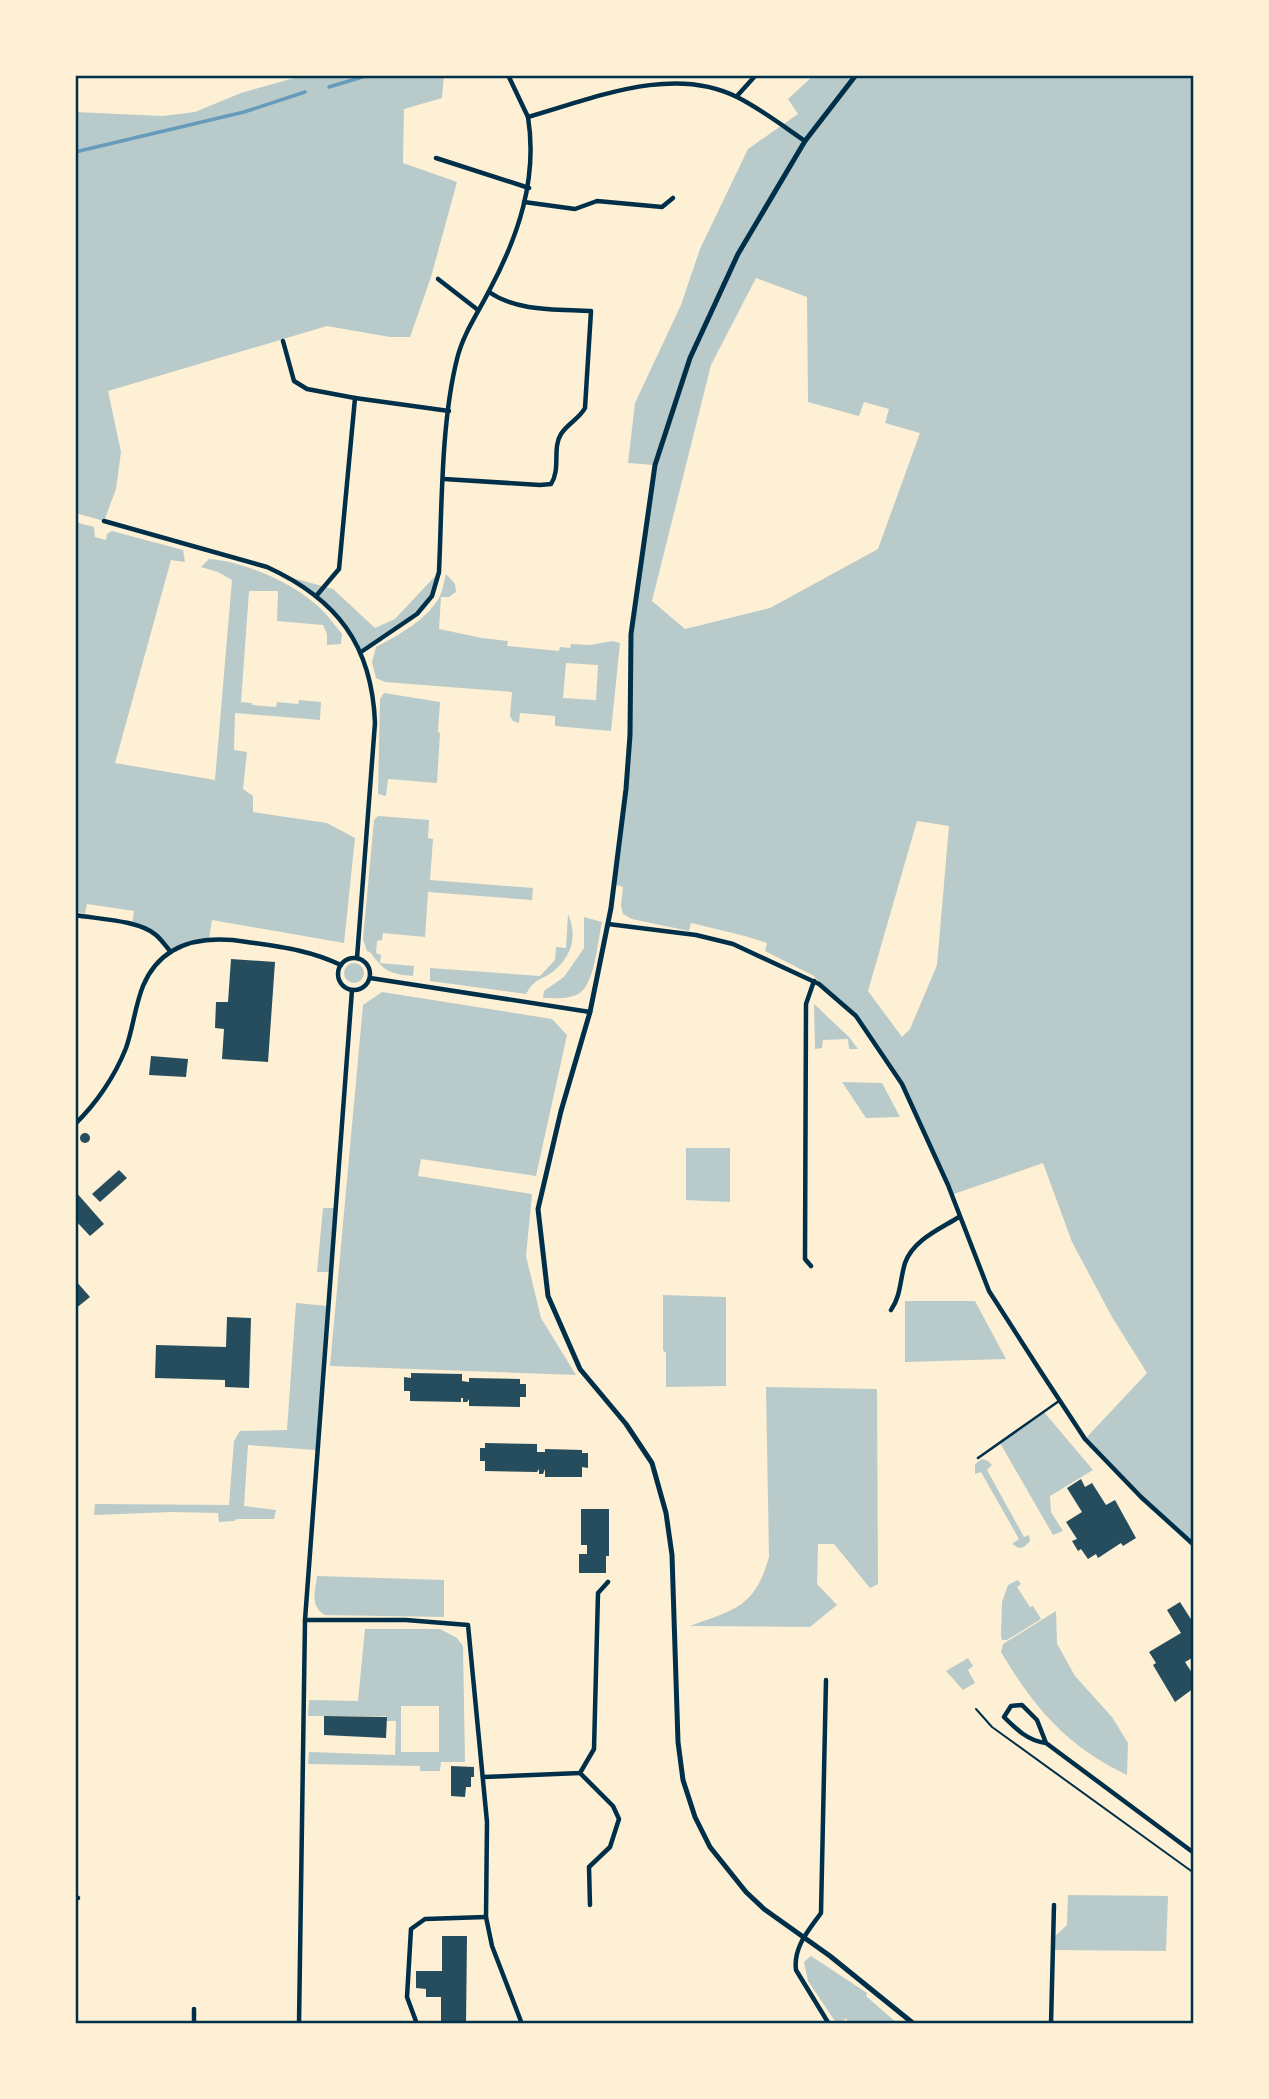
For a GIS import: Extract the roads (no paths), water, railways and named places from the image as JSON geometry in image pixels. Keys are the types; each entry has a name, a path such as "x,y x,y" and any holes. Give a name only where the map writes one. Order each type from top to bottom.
{"street":[{"path":"361,652 417,614 432,596 439,572 449,411 457,356 507,255 529,188 532,163 528,117 508,75"},
{"path":"737,96 756,75"},
{"path":"856,75 805,141 738,254 690,358 655,465 631,634 630,735 626,789 608,925 590,1012 561,1111 538,1209 548,1296 580,1369 626,1424 652,1463 666,1513 672,1555 678,1742 683,1780 695,1817 710,1847 738,1883 764,1909 830,1956 914,2024"},
{"path":"528,117 612,93 650,85 683,84 716,89 737,96 805,141"},
{"path":"436,158 529,188"},
{"path":"524,202 575,209 597,201 662,207 673,198"},
{"path":"438,279 478,310"},
{"path":"444,479 551,484 556,477 558,440 562,432 585,408 591,312 517,306 501,301 489,292"},
{"path":"282,341 294,381 307,389 449,411"},
{"path":"317,595 339,569 355,398"},
{"path":"104,521 267,567 289,577 317,595 343,623 361,652 372,690 375,723 357,958"},
{"path":"75,915 148,929 157,935 170,952"},
{"path":"608,925 696,935 733,944 814,981 856,1016 902,1084 948,1185 989,1291 1059,1401 1085,1439 1141,1497 1194,1545"},
{"path":"75,1124 115,1072 125,1049 142,988 155,967 170,952 194,941 234,940 314,953 341,965"},
{"path":"349,958 357,958 367,964 370,978 363,988 352,990 340,982 338,974 341,965 349,958"},
{"path":"370,978 590,1012"},
{"path":"811,1266 805,1259 806,1082 807,997 814,981"},
{"path":"299,2024 305,1619 352,990"},
{"path":"891,1310 897,1301 910,1251 925,1238 959,1217"},
{"path":"580,1773 594,1749 598,1593 608,1582"},
{"path":"305,1619 406,1620 468,1625 487,1822 486,1917 492,1946 522,2024"},
{"path":"825,1680 821,1913 803,1939 795,1959 796,1970 829,2024"},
{"path":"1046,1743 1037,1720 1022,1705 1011,1706 1004,1717 1034,1742 1046,1743 1194,1853"},
{"path":"483,1777 580,1773 613,1806 619,1819 610,1847 589,1867 590,1905"},
{"path":"1051,2024 1054,1905"},
{"path":"417,2024 407,1997 411,1929 425,1919 486,1917"},
{"path":"194,2008 194,2024"}],"lane":[{"path":"978,1458 1059,1401"}],"waterway":[{"path":"329,87 369,75"},
{"path":"75,152 244,112 305,92"}]}
